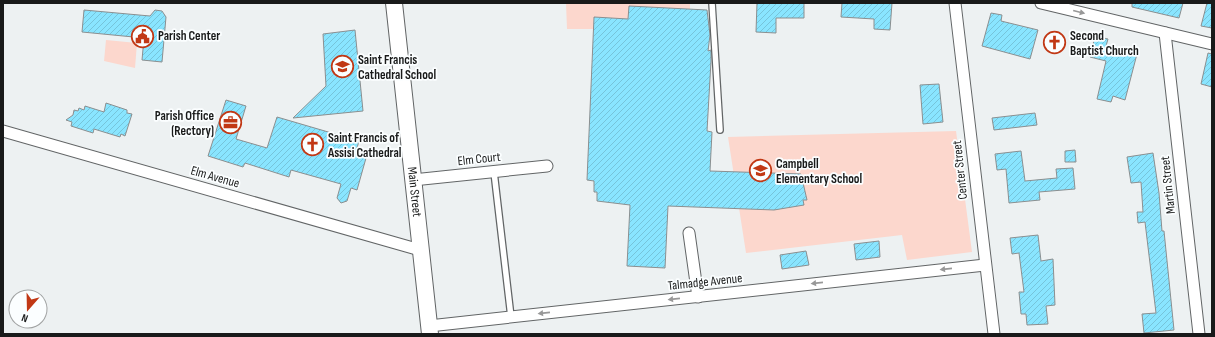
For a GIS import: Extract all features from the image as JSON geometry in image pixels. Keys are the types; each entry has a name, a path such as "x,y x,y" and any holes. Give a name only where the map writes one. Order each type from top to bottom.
{"street":[{"name":"Main Street","path":"394,3 429,330"},
{"name":"Center Street","path":"956,3 994,334"},
{"path":"1041,3 1212,44"},
{"name":"Martin Street","path":"1165,33 1199,334"},
{"name":"Elm Avenue","path":"3,131 420,250"},
{"name":"Elm Court","path":"413,180 547,166"},
{"path":"689,233 698,297"},
{"name":"Talmadge Avenue","path":"429,330 511,317 985,265"}],"lane":[{"path":"712,3 720,130"},
{"path":"494,172 511,317"}],"shaded area":[{"path":"566,3 690,3 690,9 629,6 628,19 594,17 593,29 567,29"},
{"path":"106,40 137,43 135,68 104,61"},
{"path":"956,131 972,252 907,260 902,235 746,253 728,137"}],"building":[{"path":"757,3 804,3 804,18 776,18 776,33 756,32"},
{"path":"842,3 892,3 890,30 874,29 874,19 841,17"},
{"path":"1132,3 1183,3 1179,18 1132,7"},
{"path":"1207,3 1212,3 1212,28 1201,26"},
{"path":"629,6 707,10 710,35 708,51 711,50 707,131 712,132 710,171 801,174 807,200 803,200 804,205 774,210 668,206 665,268 627,266 630,205 597,201 597,192 594,192 594,181 587,180 594,17 628,19"},
{"name":"Parish Center","path":"84,10 150,16 155,10 162,11 166,17 162,62 142,60 144,38 82,32"},
{"path":"991,13 1002,15 1001,21 1038,30 1030,59 982,46"},
{"name":"Saint Francis Cathedral School","path":"355,30 363,111 293,118 326,86 323,34"},
{"path":"1095,36 1108,39 1106,46 1137,54 1125,100 1113,96 1111,102 1097,99 1106,61 1090,57"},
{"path":"1208,53 1212,54 1212,87 1201,84"},
{"path":"939,84 943,122 923,124 920,85"},
{"name":"Saint Francis of Assisi Cathedral","path":"226,100 246,106 236,139 267,148 277,117 359,141 357,148 368,151 357,190 351,188 347,201 341,203 337,198 341,184 291,170 289,177 245,163 243,167 208,156"},
{"path":"106,103 127,110 127,113 132,114 125,136 121,134 120,137 94,129 93,133 71,126 72,122 66,120 73,115 74,110 78,111 79,108 84,110 85,106 104,112"},
{"path":"1035,113 1037,125 994,130 992,118"},
{"path":"1075,150 1076,162 1065,162 1065,151"},
{"path":"1021,151 1025,181 1057,178 1056,169 1073,168 1075,189 1039,192 1040,200 1009,203 1006,169 997,170 995,154"},
{"path":"1153,153 1159,193 1162,231 1164,231 1174,330 1144,333 1142,314 1156,313 1145,222 1138,223 1137,212 1143,212 1141,182 1131,183 1127,157"},
{"path":"1038,235 1041,261 1053,259 1055,305 1046,306 1048,324 1027,325 1026,314 1021,314 1019,292 1024,292 1019,253 1012,254 1010,238"},
{"path":"879,241 880,257 856,260 854,244"},
{"path":"806,251 809,265 782,269 780,255"}],"place":[{"name":"Parish Center","path":"142,36"},
{"name":"Second Baptist Church","path":"1055,43"},
{"name":"Saint Francis Cathedral School","path":"342,67"},
{"name":"Parish Office (Rectory)","path":"230,123"},
{"name":"Saint Francis of Assisi Cathedral","path":"313,145"},
{"name":"Campbell Elementary School","path":"761,171"}]}
